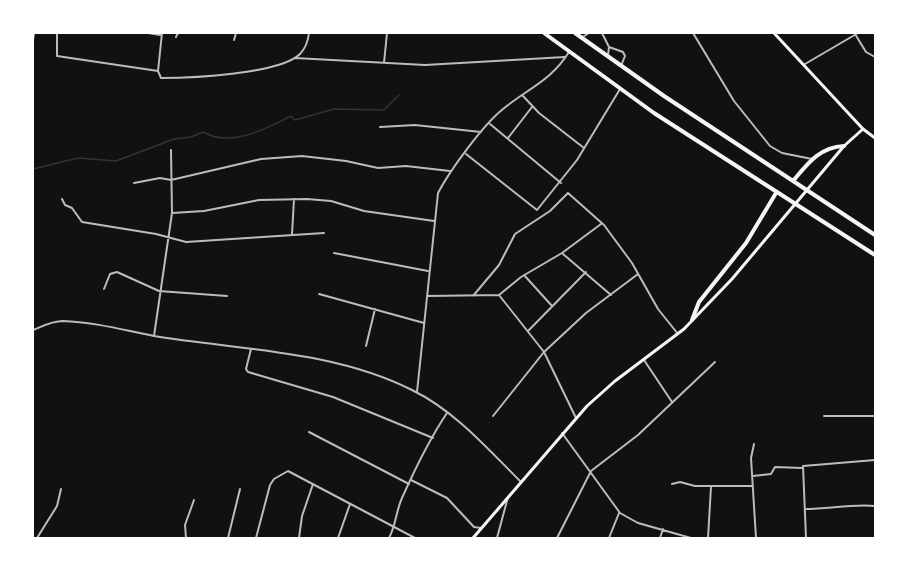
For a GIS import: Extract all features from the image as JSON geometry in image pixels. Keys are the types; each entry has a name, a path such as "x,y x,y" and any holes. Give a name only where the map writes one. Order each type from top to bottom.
{"highway":[{"path":"544,33 620,89 776,193 875,255"},
{"path":"575,33 875,236"},
{"path":"793,181 812,159 831,146 844,146"},
{"path":"692,320 696,306 746,243 776,193"}],"main road":[{"path":"774,33 863,129 875,138"},
{"path":"473,538 562,433 603,391 678,334 732,279 844,146 863,129"}],"street":[{"path":"33,40 34,33"},
{"path":"57,33 57,56 158,71"},
{"path":"148,33 162,34 158,71 161,78 252,73 295,58 425,65 566,57"},
{"path":"234,40 236,33"},
{"path":"295,58 307,44 309,33"},
{"path":"384,63 387,33"},
{"path":"581,38 589,33"},
{"path":"602,33 609,47 608,56"},
{"path":"693,33 734,101 770,146 782,153 812,159"},
{"path":"805,64 856,33 866,52 875,57"},
{"path":"609,47 623,52 625,56 621,66"},
{"path":"417,392 436,199 451,171 504,108 543,82 569,52"},
{"path":"466,154 537,210 561,183 620,89"},
{"path":"523,96 532,107 584,148"},
{"path":"508,138 532,107"},
{"path":"490,124 561,183"},
{"path":"380,127 415,125 483,132"},
{"path":"154,336 172,213 171,150"},
{"path":"134,183 160,178 171,180 261,159 302,156 346,161 378,168 406,166 451,171"},
{"path":"473,296 499,264 515,234 549,212 566,194 570,194 601,224 638,274 658,309 678,334"},
{"path":"62,199 82,222 167,236 186,242 324,233"},
{"path":"172,213 204,211 259,200 294,199 331,201 364,211 434,221"},
{"path":"292,234 294,199"},
{"path":"428,296 499,295 524,275 562,253 601,224"},
{"path":"334,253 428,271"},
{"path":"562,253 611,295"},
{"path":"104,289 110,274 117,272 159,291 227,296"},
{"path":"528,331 586,272"},
{"path":"493,416 544,351 586,313 638,274"},
{"path":"524,275 553,307"},
{"path":"320,294 425,323"},
{"path":"499,295 544,351 576,418"},
{"path":"366,346 375,309"},
{"path":"33,330 63,321 99,324 154,336 311,358 361,371 417,392 467,428 520,481"},
{"path":"251,349 246,369 248,372 333,397 433,438"},
{"path":"644,360 673,403"},
{"path":"557,538 591,471 673,403 716,362"},
{"path":"389,538 395,527 395,516 410,482 447,413"},
{"path":"824,416 875,417"},
{"path":"309,432 410,482 442,495 474,527 481,528"},
{"path":"562,433 620,513 638,523 691,538"},
{"path":"754,444 753,486 756,538"},
{"path":"753,476 771,474 775,467 802,468 807,465 875,460"},
{"path":"802,468 806,538"},
{"path":"256,538 274,479 288,471 415,538"},
{"path":"672,484 680,482 695,486 753,486"},
{"path":"299,538 302,516 313,484"},
{"path":"708,538 711,486"},
{"path":"37,538 57,506 62,489"},
{"path":"228,538 240,489"},
{"path":"497,538 510,494"},
{"path":"186,538 187,519 194,500"},
{"path":"338,538 350,503"},
{"path":"805,509 836,509 853,504 875,506"},
{"path":"609,538 620,513"},
{"path":"660,538 663,529"}],"waterway":[{"path":"33,169 78,158 116,161 174,139 191,137 203,132 225,138 248,135 291,116 295,120 334,109 384,110 399,95"}]}
